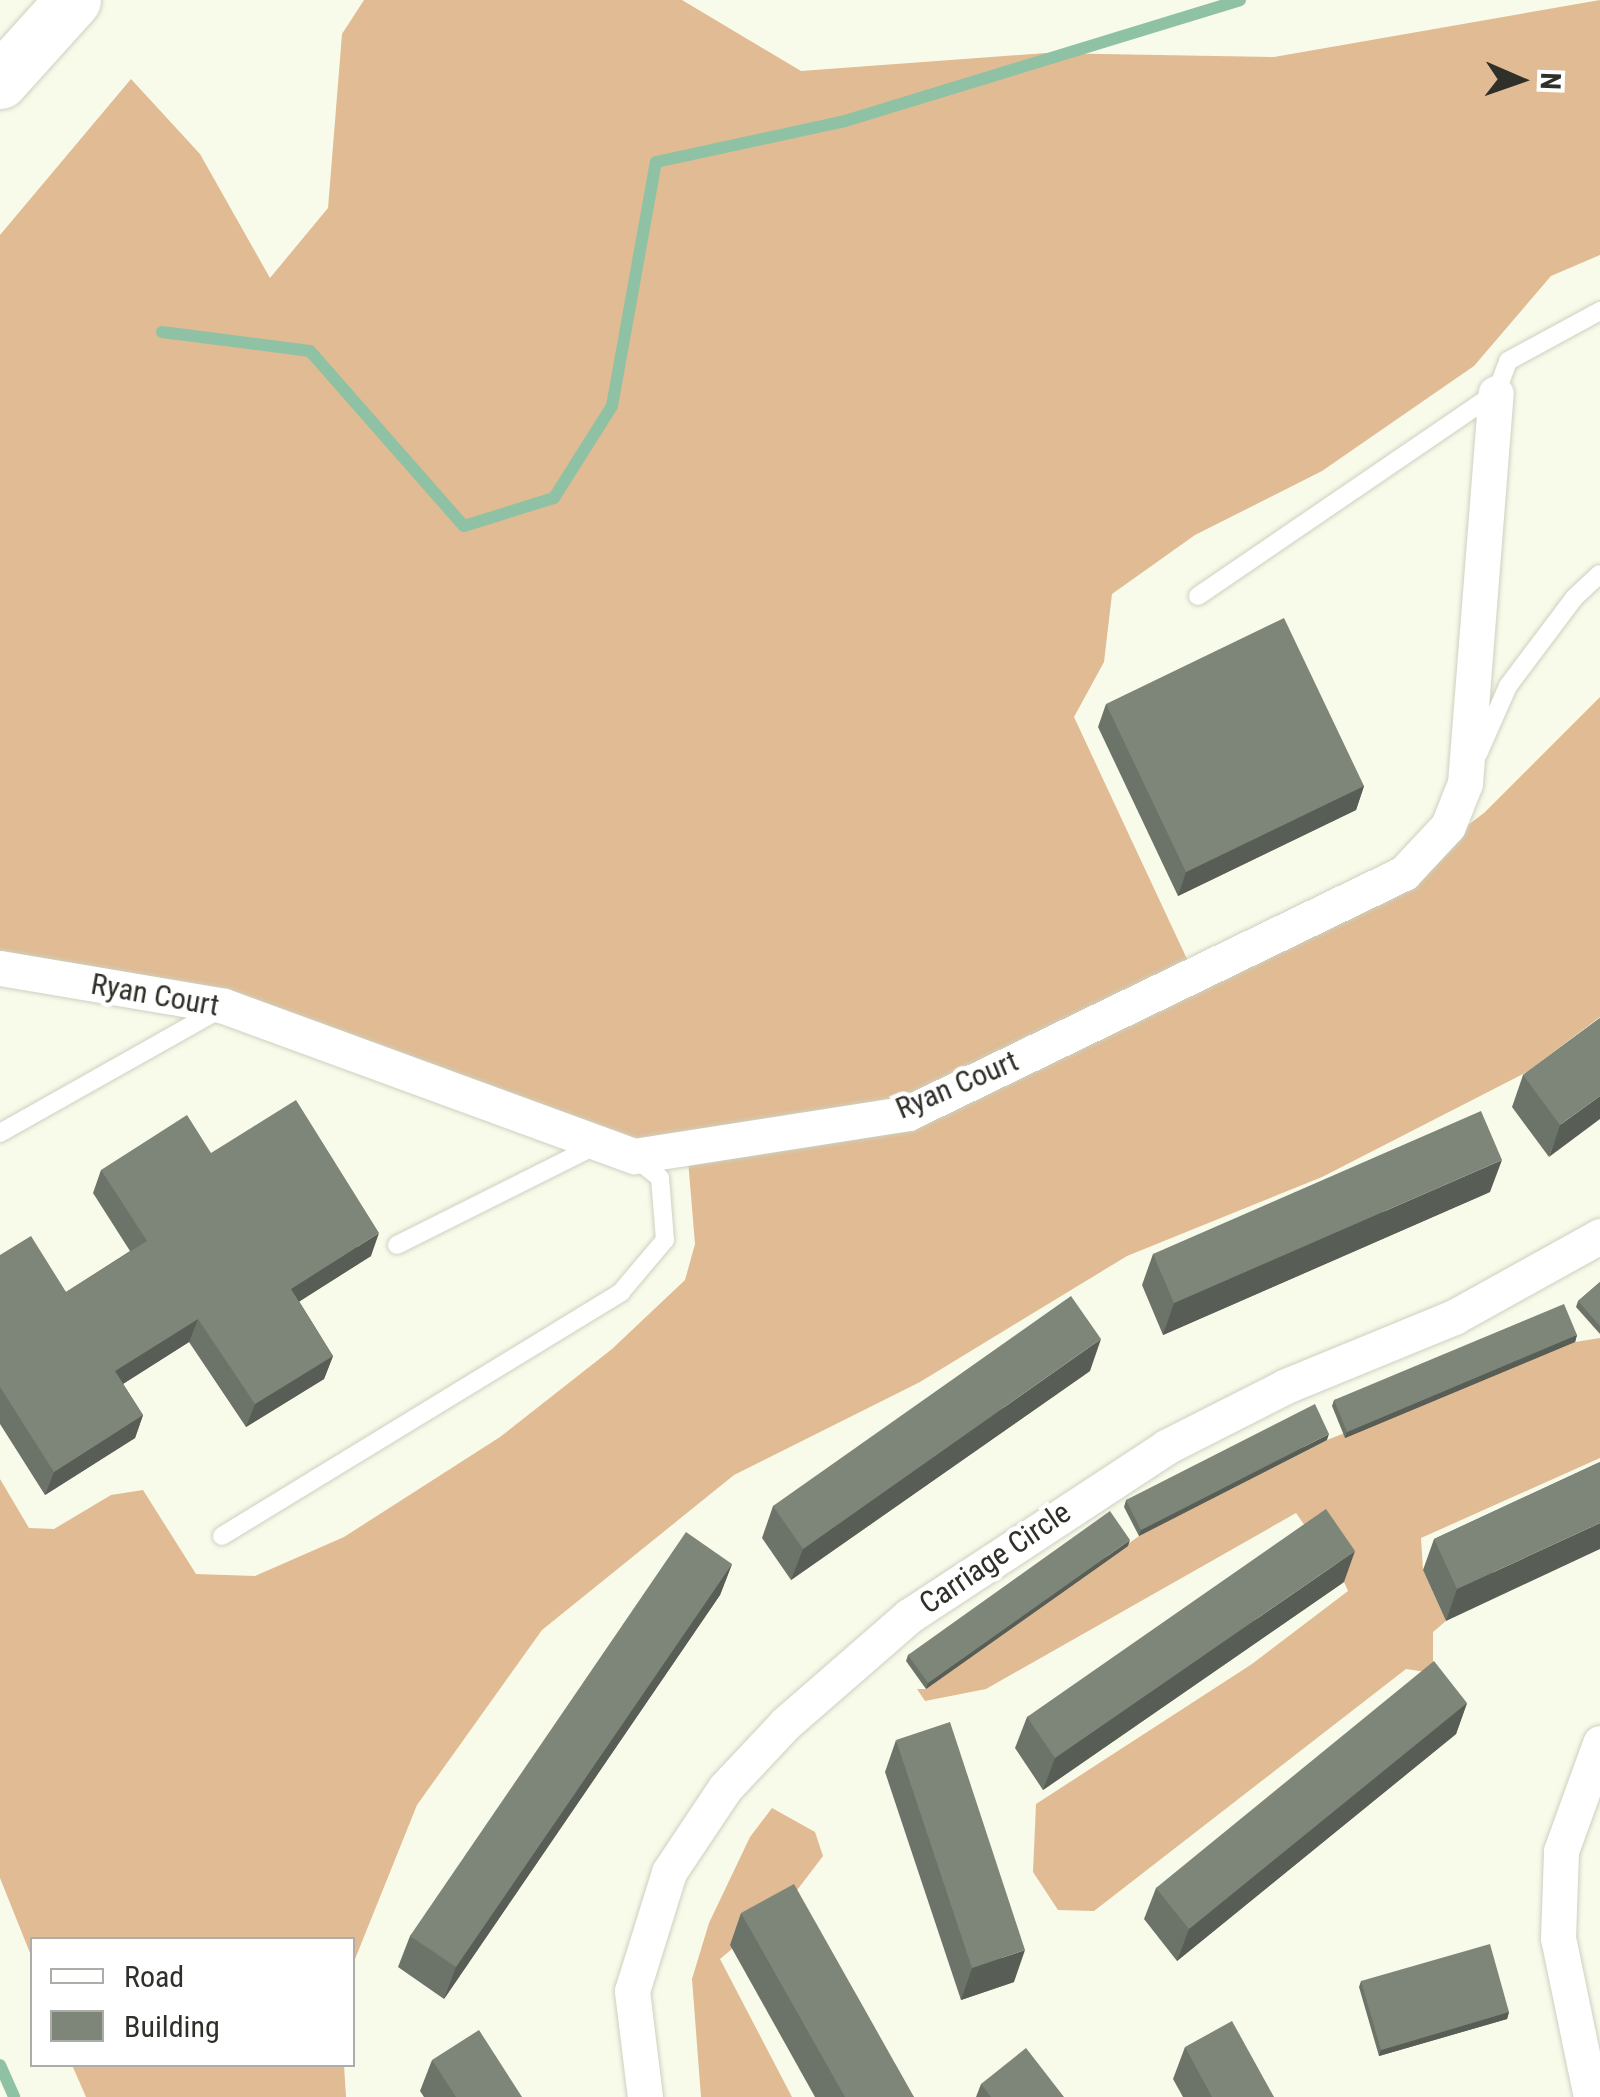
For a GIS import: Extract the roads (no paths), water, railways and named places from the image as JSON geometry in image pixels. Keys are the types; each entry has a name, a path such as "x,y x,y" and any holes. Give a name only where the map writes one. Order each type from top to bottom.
{"highway":[{"path":"0,82 73,0"}],"street":[{"name":"Ryan Court","path":"0,968 224,1006 634,1156 908,1113 1404,873 1448,826 1465,783 1496,393"},
{"name":"Carriage Circle","path":"645,2097 632,1991 669,1872 726,1788 786,1723 909,1616 1166,1447 1286,1386 1454,1317 1600,1236"},
{"path":"1592,2097 1558,1938 1561,1851 1600,1743"}],"lane":[{"path":"1198,596 1429,432 1496,393 1508,360 1600,311"},
{"path":"1465,783 1508,686 1574,598 1600,574"},
{"path":"0,1133 224,1006"},
{"path":"397,1245 600,1144"},
{"path":"222,1536 620,1292 664,1240 660,1178 634,1156"}],"waterway":[{"path":"162,332 310,351 464,526 554,498 612,406 656,162 845,121 1240,0"},
{"path":"0,2065 14,2097"}]}
